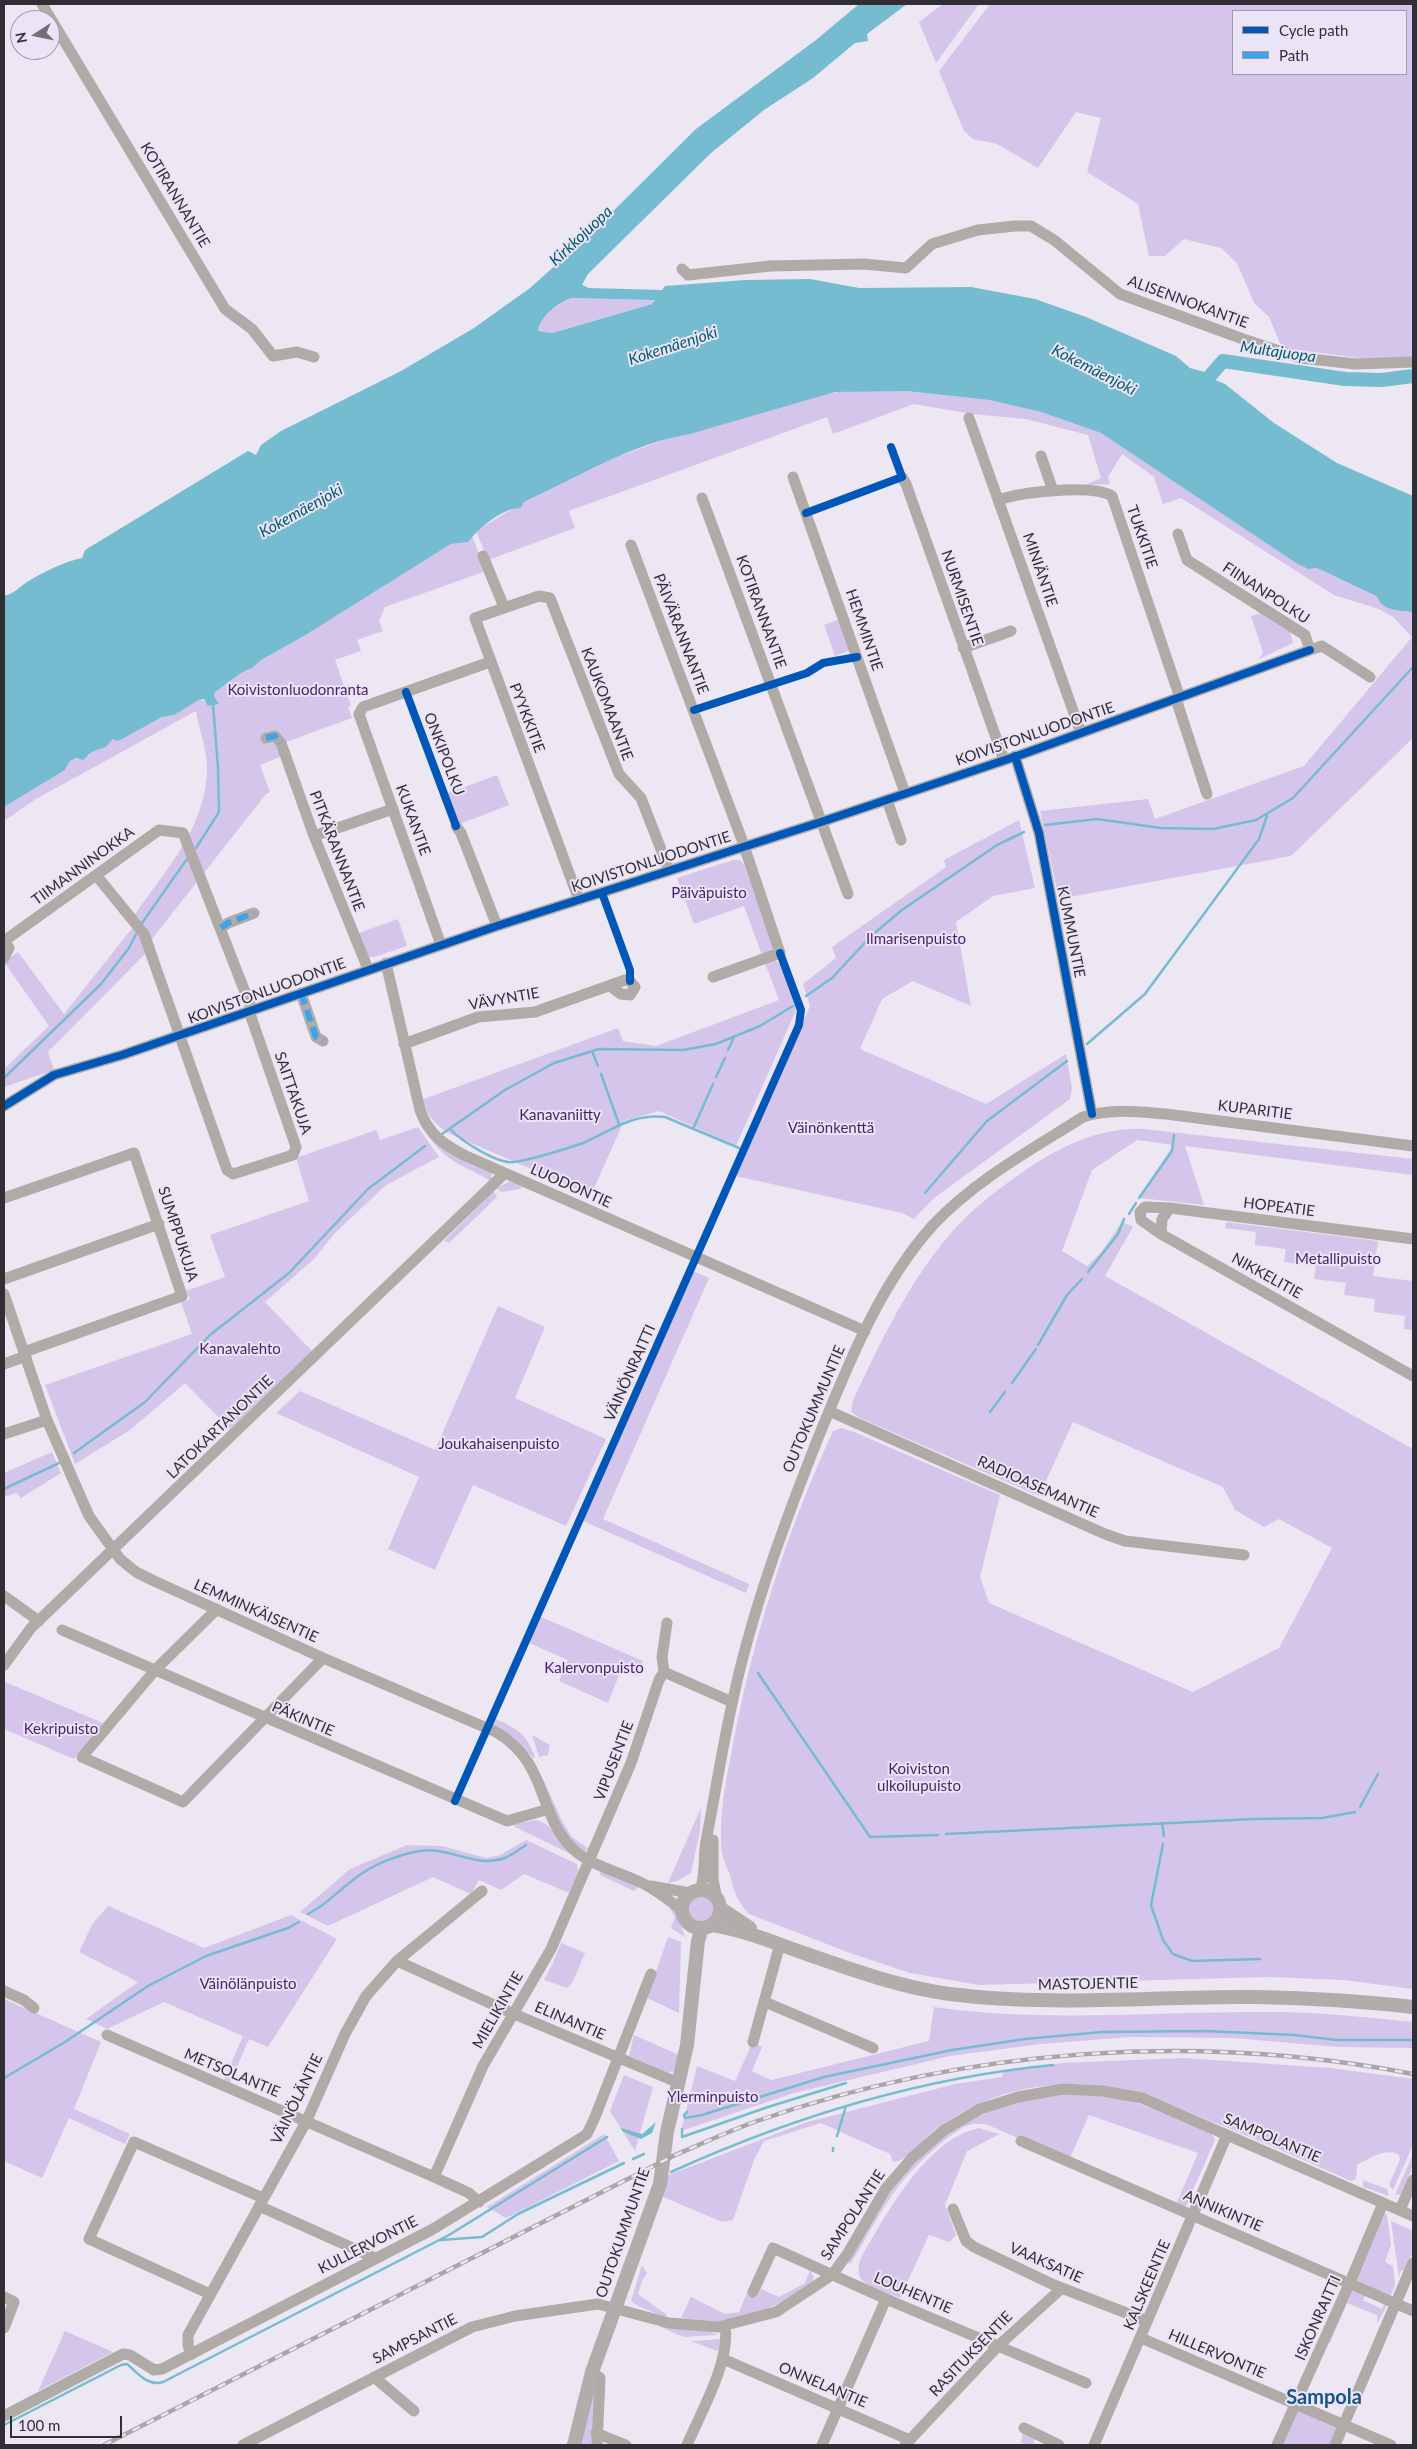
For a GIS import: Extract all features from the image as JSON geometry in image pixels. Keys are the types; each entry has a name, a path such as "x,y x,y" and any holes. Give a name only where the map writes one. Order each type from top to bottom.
{"main road":[{"path":"695,1891 710,1892 719,1903 718,1918 707,1927 692,1926 683,1915 684,1900 695,1891"},
{"name":"MASTOJENTIE","path":"719,1903 775,1942"},
{"name":"OUTOKUMMUNTIE","path":"683,1915 688,1940 692,1998"},
{"name":"MASTOJENTIE","path":"707,1927 727,1927 864,1974 958,1994 1038,2002 1255,1997 1353,2001 1413,2007"},
{"name":"OUTOKUMMUNTIE","path":"574,2445 592,2372 660,2184 667,2132 687,2045 698,1941 707,1927"}],"street":[{"name":"KOTIRANNANTIE","path":"42,4 226,309 252,330 273,356 297,352 314,357"},
{"name":"ALISENNOKANTIE","path":"682,269 688,275 770,266 864,264 906,268 932,244 978,230 1031,226 1054,240 1120,294 1300,358 1356,364 1413,362"},
{"name":"MINIÄNTIE","path":"969,418 1081,733"},
{"path":"1041,456 1053,491"},
{"name":"HEMMINTIE","path":"793,477 906,793"},
{"name":"NURMISENTIE","path":"902,477 910,493 963,648 1010,758"},
{"name":"TUKKITIE","path":"999,500 1016,494 1053,491 1102,490 1112,496 1178,698 1207,794"},
{"name":"KOTIRANNANTIE","path":"702,498 848,894"},
{"name":"FIINANPOLKU","path":"1178,534 1187,560 1305,635 1310,650"},
{"name":"PÄIVÄRANNANTIE","path":"632,545 744,847 780,953 713,977"},
{"path":"483,556 504,608"},
{"name":"PYYKKITIE","path":"550,598 539,596 476,618 490,662 580,900"},
{"name":"KAUKOMAANTIE","path":"550,598 619,774 641,798 669,870"},
{"path":"963,648 1011,631"},
{"path":"1310,650 1322,646 1370,677"},
{"name":"KOIVISTONLUODONTIE","path":"4,1106 54,1075 180,1036 368,969 497,926 887,800 1081,733 1310,650"},
{"name":"KUKANTIE","path":"440,945 358,714 363,707 490,662"},
{"name":"PITKÄRANNANTIE","path":"266,738 275,736 281,742 314,836 368,969"},
{"name":"KUMMUNTIE","path":"1010,758 1039,833 1092,1114"},
{"path":"887,800 901,840"},
{"path":"314,836 393,809"},
{"path":"456,826 461,833 497,926"},
{"name":"TIIMANNINOKKA","path":"4,958 9,948 4,941 158,830 183,833 221,928"},
{"path":"96,875 144,934 180,1036"},
{"path":"250,1010 221,928 228,923 254,913"},
{"name":"LUODONTIE","path":"386,963 420,1110 430,1131 440,1142 451,1149 864,1331"},
{"name":"VÄVYNTIE","path":"404,1044 478,1017 534,1012 610,986"},
{"path":"301,993 316,1037 323,1041"},
{"name":"SAITTAKUJA","path":"180,1036 227,1170 233,1174 293,1155 296,1147 250,1010"},
{"name":"KUPARITIE","path":"1092,1114 1125,1111 1166,1114 1413,1146"},
{"name":"OUTOKUMMUNTIE","path":"695,1891 704,1878 705,1845 732,1702 764,1583 829,1411 864,1331 910,1254 929,1230 955,1204 994,1174 1083,1117 1092,1114"},
{"name":"SUMPPUKUJA","path":"4,1198 134,1153 182,1296 25,1354"},
{"name":"LATOKARTANONTIE","path":"4,1665 38,1621 505,1173"},
{"name":"NIKKELITIE","path":"1170,1208 1145,1207 1140,1212 1141,1220 1161,1234 1413,1376"},
{"path":"1161,1234 1162,1219 1170,1208"},
{"name":"HOPEATIE","path":"1170,1208 1413,1239"},
{"path":"4,1278 159,1224"},
{"name":"LEMMINKÄISENTIE","path":"4,1294 47,1420 89,1516 112,1550 136,1572 323,1658 496,1732 511,1741 528,1762 539,1781 562,1836 572,1848 593,1861"},
{"path":"4,1364 25,1354"},
{"name":"RADIOASEMANTIE","path":"829,1411 1105,1534 1125,1540 1244,1555"},
{"path":"4,1434 47,1420"},
{"path":"4,1596 38,1621"},
{"path":"217,1609 156,1670 82,1757 183,1802 266,1719 323,1658"},
{"path":"667,1623 662,1657 664,1672 732,1702"},
{"name":"PÄKINTIE","path":"62,1630 507,1821 550,1809"},
{"name":"VIPUSENTIE","path":"593,1861 632,1763 659,1680 664,1672"},
{"name":"OUTOKUMMUNTIE","path":"712,1808 713,1879 719,1903"},
{"path":"593,1861 645,1884 683,1915"},
{"name":"MIELIKINTIE","path":"434,2177 483,2066 551,1948 593,1861"},
{"path":"645,1884 695,1891"},
{"name":"VÄINÖLÄNTIE","path":"192,2354 188,2346 188,2335 306,2122 345,2034 366,1996 397,1961 482,1891"},
{"path":"753,2042 765,2002 775,1942"},
{"name":"ELINANTIE","path":"397,1961 514,2014 679,2083"},
{"name":"KULLERVONTIE","path":"4,2416 123,2354 130,2355 154,2370 162,2369 479,2202 587,2134 651,1974"},
{"path":"4,1991 24,2000 34,2008"},
{"path":"765,2002 873,2048"},
{"name":"METSOLANTIE","path":"107,2036 434,2177 469,2193 479,2202"},
{"name":"SAMPOLANTIE","path":"614,2307 669,2323 725,2327 776,2312 832,2275 848,2253 886,2188 912,2158 944,2130 980,2109 1018,2096 1063,2089 1103,2091 1142,2098 1413,2216"},
{"name":"KALSKEENTIE","path":"1094,2445 1227,2135"},
{"name":"ANNIKINTIE","path":"1020,2141 1350,2282 1413,2311"},
{"path":"210,2294 89,2239 134,2142 375,2258"},
{"path":"1400,2210 1413,2180"},
{"name":"ISKONRAITTI","path":"1278,2445 1383,2202"},
{"name":"VAAKSATIE","path":"954,2209 961,2232 970,2244 1062,2288 1148,2322"},
{"name":"LOUHENTIE","path":"753,2292 773,2248 886,2299 1086,2383"},
{"path":"1334,2445 1413,2264"},
{"name":"RASITUKSENTIE","path":"907,2442 998,2346 1062,2288"},
{"path":"4,2297 14,2302 4,2328"},
{"path":"822,2445 886,2299"},
{"name":"SAMPSANTIE","path":"243,2445 472,2327 515,2316 581,2305 598,2304 614,2307"},
{"path":"687,2445 724,2359 725,2327"},
{"name":"HILLERVONTIE","path":"1141,2338 1391,2445"},
{"name":"ONNELANTIE","path":"724,2359 838,2407 907,2442"},
{"path":"592,2372 600,2378 596,2433 597,2445"},
{"path":"374,2377 414,2411"},
{"path":"1024,2428 1059,2445"},
{"path":"596,2433 626,2445"}],"green space":[{"path":"943,4 979,4 936,63 919,22"},
{"path":"990,4 1413,4 1413,360 1374,360 1282,348 1269,317 1254,303 1237,263 1221,248 1184,239 1165,256 1149,256 1138,204 1087,172 1101,118 1076,112 1038,168 997,144 973,139 964,131 939,71"},
{"path":"571,298 655,300 652,304 551,333 538,331 546,315 555,307"},
{"path":"848,391 906,391 989,400 1041,412 1101,433 1296,563 1308,569 1317,568 1378,597 1389,608 1413,612 1413,738 1291,856 1059,899 1040,811 1148,799 1155,819 1304,766 1412,637 1393,617 1379,609 1334,595 1181,498 1163,504 1154,477 1122,454 1108,477 1110,484 1085,485 1101,478 1088,435 1026,419 972,414 914,404 833,434 827,417 569,511 575,528 488,560 476,531 514,508 521,508 524,502 608,460 672,437 700,431 824,394"},
{"name":"Koivistonluodonranta","path":"472,536 486,571 385,607 379,621 383,631 357,640 361,651 335,660 351,706 348,707 352,718 286,742 290,753 260,765 270,792 266,794 152,939 158,958 150,961 146,953 48,1052 54,1070 4,1087 4,1069 49,1026 4,962 18,952 64,1014 133,927 135,914 183,846 200,809 205,789 207,761 196,711 36,799 4,821 4,807 65,770 70,761 89,756 92,752 106,747 113,739 163,717 174,715 199,700 218,704 214,696 215,692 241,673 451,544 468,542"},
{"path":"1261,613 1290,631 1293,643 1257,660 1263,654 1251,616"},
{"path":"840,619 850,650 835,656 824,625"},
{"path":"497,775 509,805 457,825 445,794"},
{"path":"1019,820 1035,888 993,896 956,922 971,1006 913,981 882,999 860,1049 986,1104 1066,1054 1072,1088 1070,1099 934,1198 914,1219 902,1213 736,1176 810,1006 803,984 836,958 832,947 946,867 944,860"},
{"name":"Päiväpuisto","path":"733,860 740,860 744,865 774,944 771,952 762,955 744,906 694,924 677,878"},
{"path":"398,919 407,946 374,957 367,957 356,934"},
{"name":"Kanavaniitty","path":"774,960 781,964 797,1008 736,1146 659,1111 624,1121 591,1195 448,1133 432,1119 421,1100 618,1028 623,1041 656,1046 779,1000 765,963"},
{"name":"Kanavalehto","path":"418,1127 439,1157 386,1185 335,1233 314,1259 265,1302 312,1351 230,1429 185,1383 130,1430 75,1464 45,1385 192,1334 181,1302 190,1299 186,1291 225,1277 210,1235 309,1201 296,1158 376,1130 380,1140"},
{"path":"423,1128 488,1169 492,1174 491,1181 445,1155"},
{"name":"Koiviston ulkoilupuisto","path":"1128,1129 1143,1129 1413,1159 1413,1175 1185,1146 1204,1205 1139,1198 1173,1145 1137,1140 1092,1170 1062,1251 1087,1266 1102,1251 1122,1222 1133,1227 1105,1276 1413,1449 1413,1989 1344,1980 1269,1977 979,1985 910,1973 850,1953 749,1914 736,1896 723,1858 721,1829 724,1791 749,1672 785,1549 833,1431 841,1428 854,1432 1000,1495 980,1577 989,1603 1193,1692 1279,1648 1332,1548 1279,1519 1264,1527 1235,1510 1223,1487 1073,1422 1039,1496 860,1418 851,1412 853,1400 906,1296 932,1257 965,1218 1010,1181 1058,1150 1099,1134"},
{"path":"510,1181 521,1186 521,1189 501,1192 497,1188"},
{"path":"494,1191 497,1197 449,1243 444,1241"},
{"name":"Metallipuisto","path":"1226,1222 1378,1241 1373,1276 1413,1281 1413,1330 1404,1329 1405,1316 1374,1312 1375,1299 1344,1295 1346,1283 1314,1279 1316,1266 1284,1262 1286,1249 1255,1245 1256,1232 1225,1228"},
{"path":"693,1271 709,1278 603,1519 749,1584 746,1593 581,1520"},
{"name":"Joukahaisenpuisto","path":"498,1306 545,1327 515,1398 606,1439 566,1526 473,1485 435,1570 388,1549 419,1477 276,1413 300,1391 435,1450"},
{"path":"52,1452 61,1473 21,1498 16,1493 4,1497 4,1473"},
{"name":"Kalervonpuisto","path":"539,1616 643,1661 636,1676 621,1670 608,1703 559,1681 568,1660 527,1642"},
{"name":"Kekripuisto","path":"5,1682 103,1723 74,1759 4,1729"},
{"path":"494,1718 520,1732 528,1742 535,1757 533,1758 512,1736 491,1724"},
{"path":"532,1735 550,1745 548,1755 539,1757"},
{"path":"538,1768 563,1823 572,1837 589,1849 585,1851 576,1846 562,1827"},
{"path":"701,1808 700,1831 691,1873 677,1881 668,1883"},
{"path":"536,1820 547,1825 571,1854 515,1827 514,1824"},
{"path":"526,1840 577,1864 578,1872 569,1893 524,1874 501,1890 479,1880 471,1894 433,1877 328,1926 300,1912 350,1869 407,1845 442,1846 486,1858 500,1855"},
{"path":"600,1870 638,1887 634,1891 600,1875"},
{"path":"700,1896 709,1900 713,1909 709,1918 700,1922 691,1918 687,1909 691,1900"},
{"name":"Väinölänpuisto","path":"108,1906 204,1948 291,1915 337,1939 268,2047 249,2039 230,2083 224,2080 243,2036 164,2002 107,2029 86,2019 138,1982 79,1952 93,1923"},
{"path":"669,1907 676,1912 685,1937 671,1928 675,1917"},
{"path":"668,1937 681,1942 679,2013 647,1998"},
{"path":"561,1943 585,1953 572,1983 567,1988 544,1980"},
{"path":"4,1999 101,2042 74,2109 130,2134 125,2144 69,2118 42,2178 4,2161"},
{"name":"Ylerminpuisto","path":"934,2007 976,2012 1060,2015 1270,2012 1359,2017 1413,2022 1413,2048 1338,2047 1234,2038 1131,2037 1041,2044 950,2056 794,2093 681,2131 697,2066 735,2081 753,2042 762,2047 752,2071 771,2080 929,2041"},
{"path":"634,2035 679,2055 673,2072 667,2072 629,2056"},
{"path":"1183,2058 1331,2068 1413,2079 1413,2145 1393,2190 1389,2185 1400,2160 1399,2155 1394,2153 1383,2153 1357,2165 1356,2179 1351,2181 1148,2096 1116,2088 1070,2084 1008,2093 986,2101 944,2124 932,2132 906,2157 893,2162 890,2154 821,2123 764,2141 754,2160 733,2220 722,2222 661,2196 667,2176 804,2123 955,2084 1002,2077 1004,2070 1062,2063"},
{"path":"624,2075 653,2087 635,2151 610,2111"},
{"path":"1059,2094 1100,2096 1125,2100 1158,2111 1212,2134 1215,2140 1186,2206 1176,2205 1198,2153 1089,2115 1070,2158 1065,2159 988,2125 971,2124 960,2129 940,2144 909,2174 889,2199 851,2263 847,2263 887,2193 910,2165 928,2148 967,2122 988,2112 1034,2098"},
{"path":"979,2128 1000,2134 967,2151 945,2205 956,2235 949,2242 929,2235 900,2298 867,2284 860,2277 860,2260 865,2249 905,2187 917,2171 946,2143 962,2134"},
{"path":"604,2134 619,2161 506,2218 487,2207"},
{"path":"1413,2154 1413,2166 1401,2194 1395,2195"},
{"path":"1363,2180 1387,2189 1389,2196 1363,2187"},
{"path":"1384,2213 1387,2215 1391,2244 1385,2262 1393,2266 1395,2284 1391,2295 1355,2282"},
{"path":"1391,2221 1413,2231 1413,2251 1405,2271 1401,2270 1399,2277"},
{"path":"642,2265 647,2273 638,2294 667,2315 665,2317 638,2306 631,2301"},
{"path":"810,2270 813,2276 813,2283 791,2297 755,2314 742,2318 716,2321 681,2318 691,2297 725,2314 739,2312 747,2293 757,2297 761,2289 779,2297 805,2283"},
{"path":"1350,2289 1366,2294 1363,2300 1382,2309 1385,2302 1388,2303 1377,2324 1377,2315 1347,2303 1330,2343 1328,2342"},
{"path":"658,2326 711,2332 717,2335 684,2337"},
{"path":"65,2331 113,2352 38,2391"},
{"path":"720,2339 722,2347 717,2351 691,2341"},
{"path":"595,2385 593,2445 579,2445"},
{"path":"1298,2410 1336,2426 1337,2429 1330,2445 1283,2445"},
{"path":"1023,2433 1035,2438 1033,2445 1021,2443"}],"water":[{"name":"Kokemäenjoki","path":"859,4 907,4 867,34 868,41 855,43 813,78 764,110 711,153 588,274 582,285 589,288 662,290 665,286 745,280 810,279 859,288 971,287 1035,299 1086,317 1176,356 1190,368 1212,374 1215,380 1225,384 1274,423 1337,463 1413,496 1413,612 1388,608 1374,595 1317,568 1308,569 1296,563 1101,433 1041,412 989,400 906,391 835,392 646,445 605,462 524,502 521,508 507,511 492,519 468,542 451,544 241,673 215,692 214,696 219,704 208,706 204,699 199,700 174,715 162,717 122,739 117,741 113,739 106,747 92,752 83,760 77,758 70,761 65,770 4,807 4,596 14,592 47,571 82,558 85,550 248,451 256,455 261,445 281,431 401,371 474,328 530,288 585,239 696,129 816,40","holes":["571,298 655,300 652,304 552,333 538,331 546,315 560,303"]},
{"path":"656,2122 652,2133 641,2139 622,2131 621,2128 642,2134"}],"waterway":[{"name":"Multajuopa","path":"1199,386 1203,384 1223,361 1345,379 1382,380 1413,376"},
{"path":"1045,825 1097,819 1161,828 1213,829 1256,820 1293,798 1413,667"},
{"path":"196,848 219,812 213,704"},
{"path":"1087,1044 1145,994 1259,839 1267,816"},
{"path":"806,996 832,978 871,936 902,910 997,845 1024,832"},
{"path":"142,923 187,859"},
{"path":"4,1078 101,984 129,948 136,934"},
{"path":"442,1134 505,1090 554,1063 599,1049 683,1050 716,1044 760,1026 793,1006"},
{"path":"728,1050 734,1037"},
{"path":"592,1051 598,1066"},
{"path":"716,1077 725,1058"},
{"path":"925,1193 987,1121 1067,1061"},
{"path":"601,1074 619,1124"},
{"path":"693,1129 713,1084"},
{"path":"450,1129 479,1150 506,1162 538,1157 558,1151 583,1143 632,1120 653,1116 665,1117 739,1148"},
{"path":"1139,1198 1172,1151 1174,1135"},
{"path":"74,1453 145,1402 210,1335 289,1273 368,1189 425,1146"},
{"path":"1129,1214 1136,1203"},
{"path":"1088,1272 1118,1234 1124,1219"},
{"path":"1038,1345 1067,1295 1082,1279"},
{"path":"1012,1383 1036,1349"},
{"path":"990,1412 1005,1392"},
{"path":"4,1489 59,1463"},
{"path":"758,1673 870,1837 938,1835"},
{"path":"1360,1807 1378,1774"},
{"path":"946,1834 1254,1819 1322,1818 1355,1812"},
{"path":"1162,1823 1164,1836"},
{"path":"1163,1844 1151,1905 1163,1940 1173,1954 1192,1961 1260,1959"},
{"path":"308,1914 368,1870 402,1855 431,1850 485,1861 507,1857 526,1845"},
{"path":"4,2078 65,2042 148,1986 206,1956 288,1928 299,1922"},
{"path":"687,2112 684,2115 685,2118 702,2115 824,2077 952,2050 1025,2039 1102,2032 1206,2031 1294,2035 1337,2040 1413,2040"},
{"path":"671,2172 763,2134 810,2117 858,2103 954,2079 1053,2065"},
{"path":"682,2129 682,2137 768,2107 846,2083"},
{"path":"837,2136 846,2106"},
{"path":"4,2425 121,2365 127,2364 148,2381 153,2383 163,2382 449,2235 607,2137"},
{"path":"633,2159 644,2154"},
{"path":"441,2240 482,2237 518,2214 624,2163"}],"railway":[{"path":"104,2445 673,2156 757,2121 837,2096 917,2077 999,2063 1082,2054 1165,2051 1248,2053 1331,2061 1413,2074"}],"marked path":[{"path":"266,738 275,736 281,743"},
{"path":"221,928 228,923 254,913"},
{"path":"301,993 316,1037 323,1041"}],"cycle path":[{"path":"806,513 902,477 891,447"},
{"path":"4,1106 54,1075 122,1055 497,926 821,822 1023,754 1310,650"},
{"path":"694,710 807,673 823,663 857,657"},
{"name":"ONKIPOLKU","path":"406,692 456,826"},
{"path":"1015,756 1039,833 1092,1114"},
{"path":"602,893 630,970 630,981"},
{"name":"VÄINÖNRAITTI","path":"455,1801 799,1025 801,1010 780,953"}],"district":[{"name":"Sampola","path":"1324,2398"}],"water label":[{"name":"Kirkkojuopa","path":"581,236"}],"park label":[{"name":"Ilmarisenpuisto","path":"916,939"},
{"name":"Väinönkenttä","path":"831,1128"}]}
